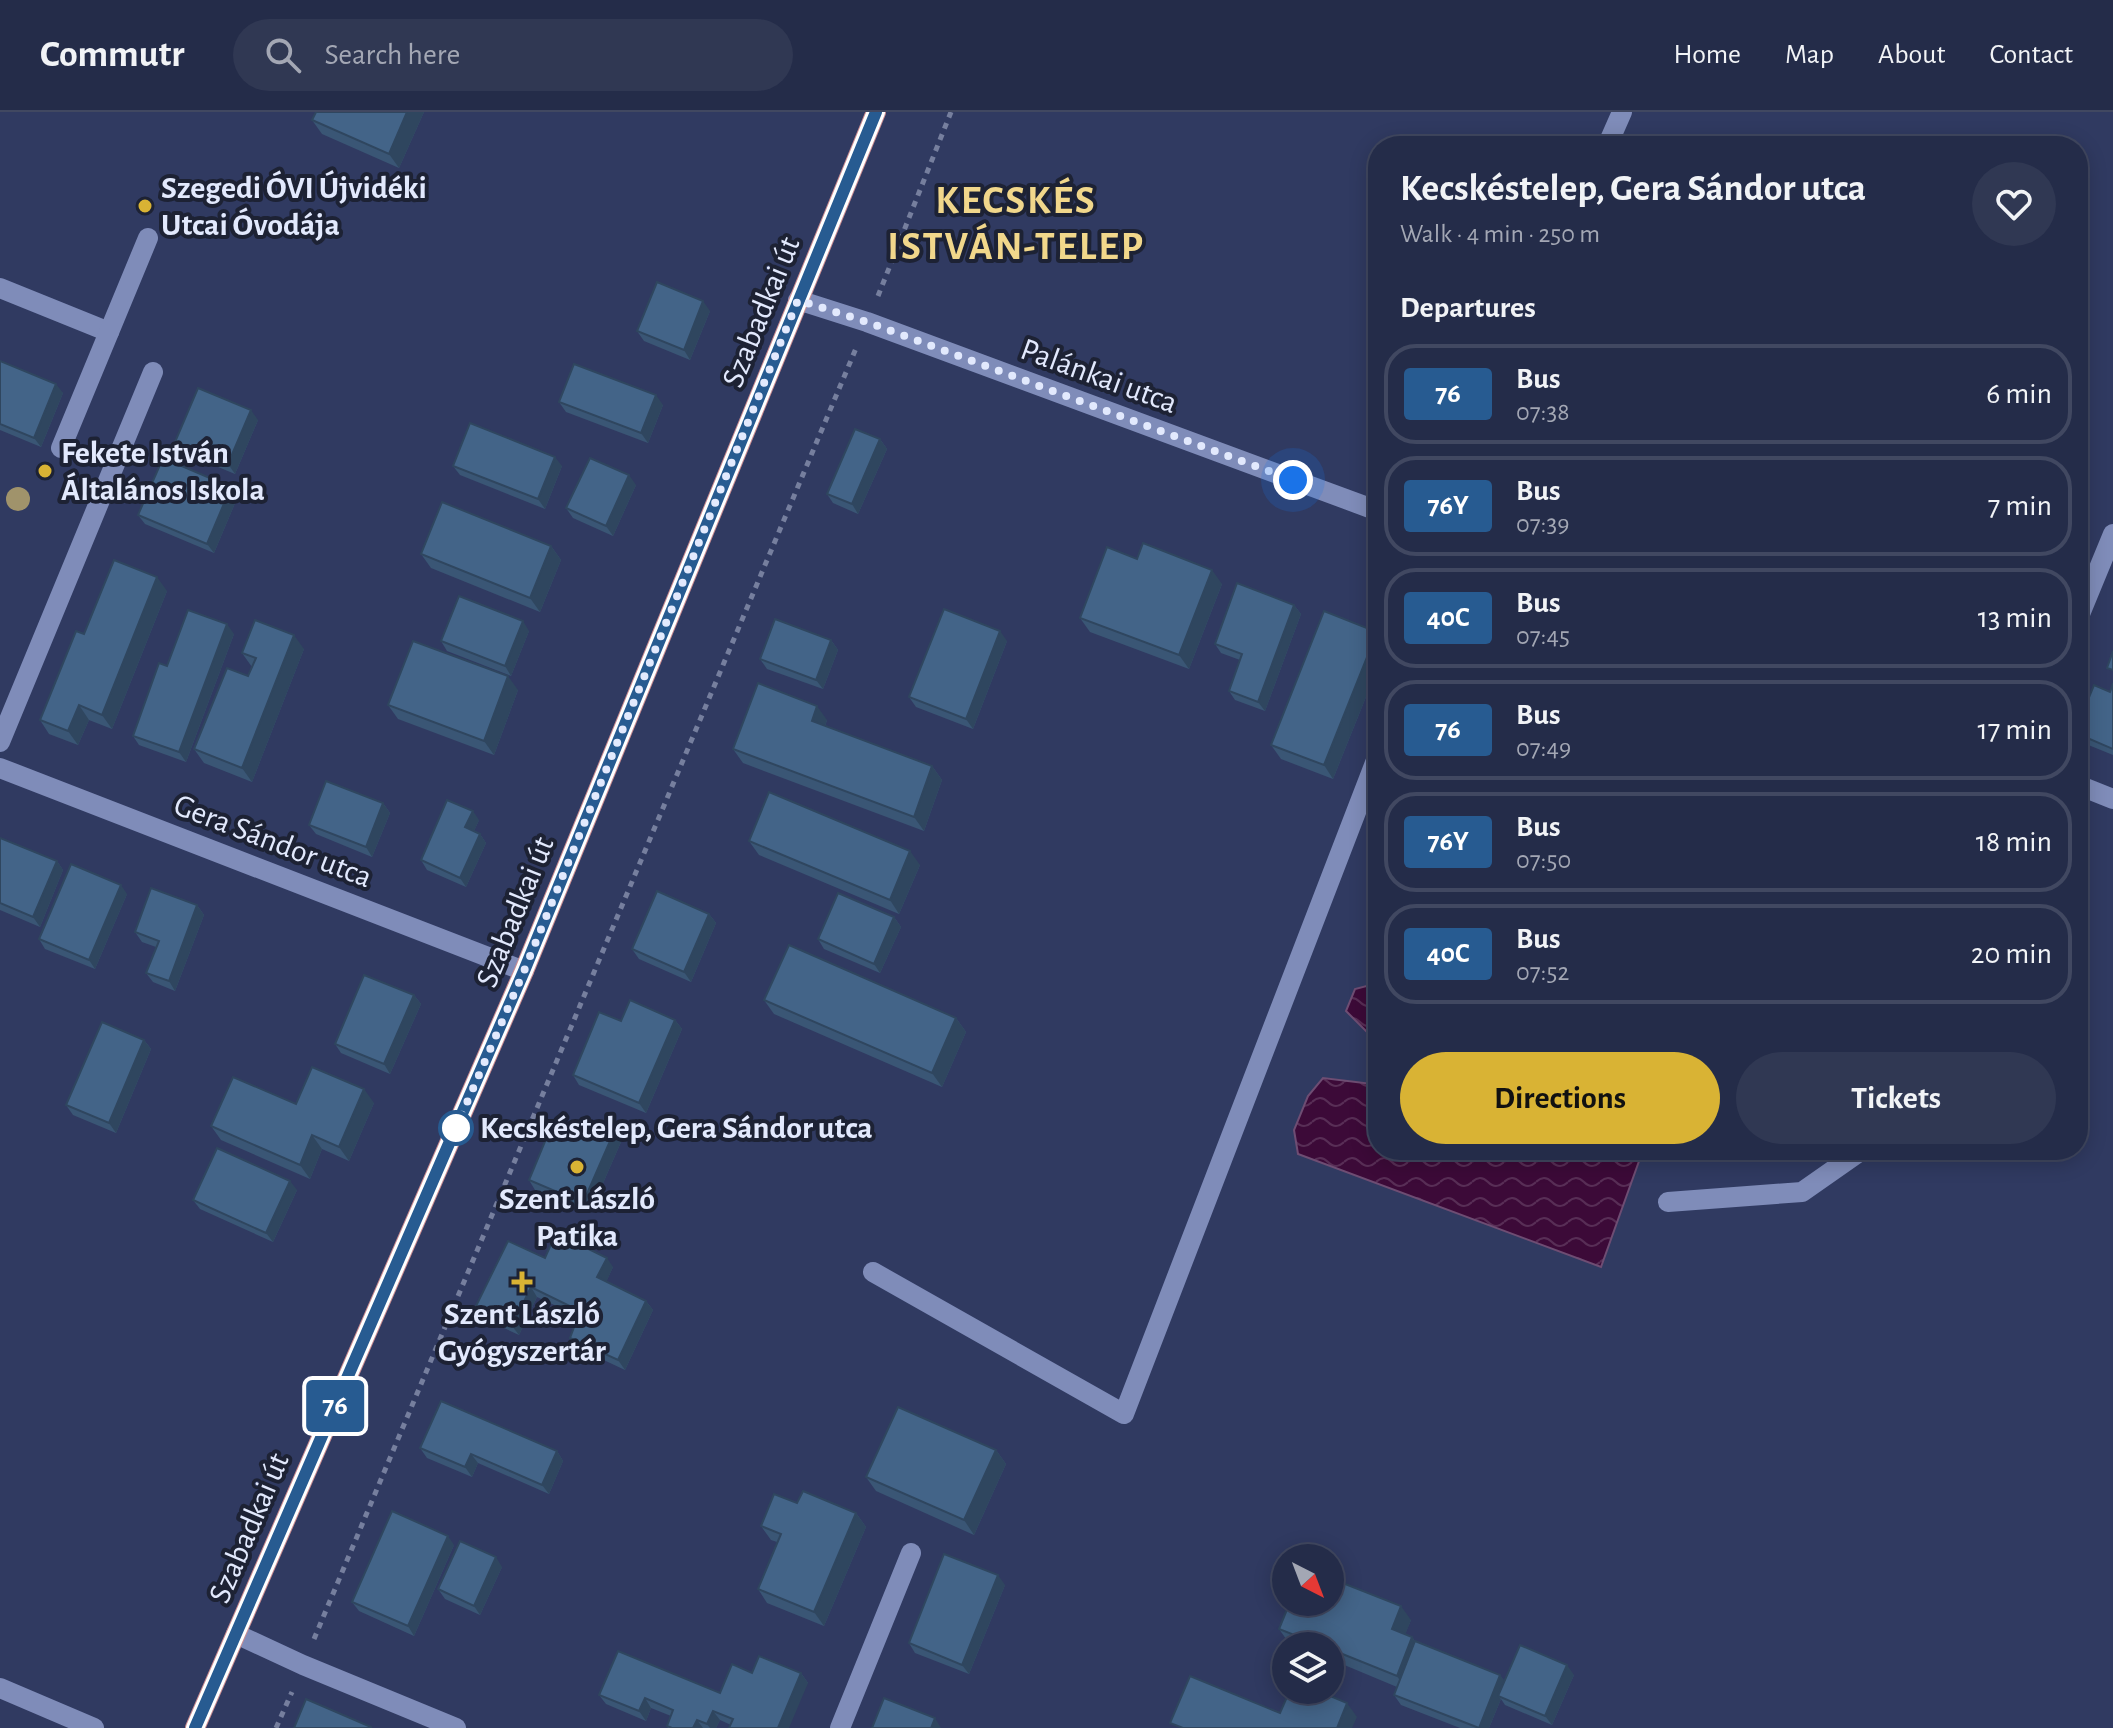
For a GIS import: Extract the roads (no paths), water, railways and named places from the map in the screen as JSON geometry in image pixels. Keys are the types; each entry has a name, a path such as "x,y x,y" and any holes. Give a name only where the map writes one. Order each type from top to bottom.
{"main road":[{"name":"Szabadkai út","path":"195,1728 524,971 876,112"}],"street":[{"path":"1611,136 1622,112"},
{"path":"61,448 148,238"},
{"path":"0,288 109,332"},
{"name":"Palánkai utca","path":"798,300 867,322 1368,507"},
{"path":"0,742 153,372"},
{"path":"2088,595 2113,534"},
{"name":"Gera Sándor utca","path":"0,768 524,971"},
{"path":"873,1272 1124,1414 1368,781"},
{"path":"2088,789 2113,799"},
{"path":"1668,1202 1802,1192 1848,1160"},
{"path":"840,1728 911,1553"},
{"path":"236,1634 456,1728"},
{"path":"0,1688 94,1728"}],"water":[{"path":"1368,986 1368,1033 1346,1011 1355,989"},
{"path":"1323,1078 1368,1084 1368,1160 1639,1160 1601,1267 1298,1154 1294,1130 1308,1096"}],"place":[{"name":"Szegedi ÓVI Újvidéki Utcai Óvodája","path":"145,206"},
{"name":"Fekete István Általános Iskola","path":"45,471"},
{"name":"Kecskéstelep, Gera Sándor utca","path":"456,1128"},
{"name":"Szent László Patika","path":"577,1167"},
{"name":"Szent László Gyógyszertár","path":"522,1282"}],"district":[{"name":"KECSKÉS ISTVÁN-TELEP","path":"1016,224"}]}
